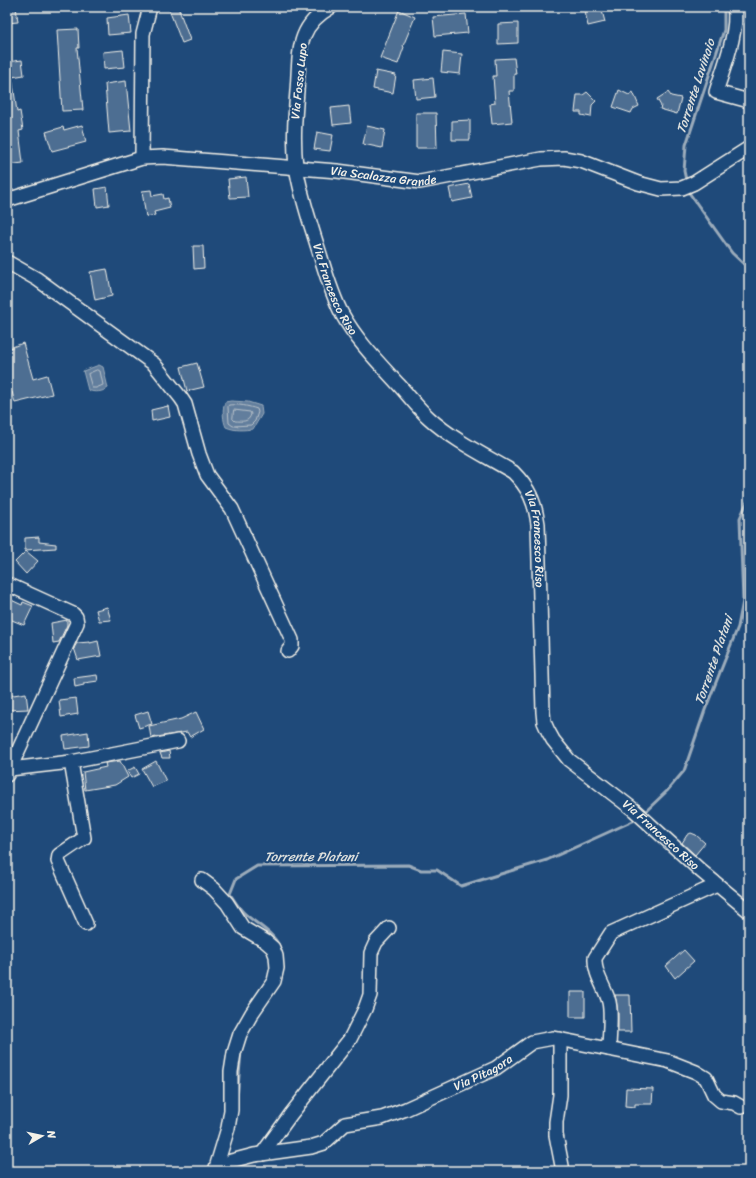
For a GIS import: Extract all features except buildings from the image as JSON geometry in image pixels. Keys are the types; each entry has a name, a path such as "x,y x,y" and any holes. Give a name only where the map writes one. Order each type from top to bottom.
{"street":[{"path":"142,158 143,34 150,7"},
{"name":"Via Fossa Lupo","path":"296,167 294,142 295,107 301,43 307,28 315,18 331,7"},
{"path":"734,7 736,15 733,33 716,92 749,101"},
{"name":"Via Scalazza Grande","path":"7,200 142,158 164,157 337,171 420,182 540,159 564,158 581,161 638,183 661,189 682,188 694,183 749,148"},
{"name":"Via Francesco Riso","path":"296,167 304,200 334,296 342,315 359,341 428,418 444,430 513,472 531,495 536,507 538,524 543,712 544,722 553,740 569,760 634,810 717,885 749,911"},
{"path":"7,262 37,279 154,364 182,398 206,475 232,509 292,640 292,646 288,651"},
{"path":"7,584 73,614 76,617 77,623 8,772"},
{"path":"8,772 71,762 178,741"},
{"path":"71,762 84,838 59,855 58,861 86,924"},
{"path":"202,880 214,889 227,903 243,928 265,941 273,948 276,956 277,968 274,981 252,1013 240,1034 234,1053 231,1072 231,1110 228,1128 215,1171"},
{"path":"609,1049 609,1005 595,962 611,933 717,885"},
{"path":"262,1154 291,1114 350,1039 365,1009 370,995 370,953 376,942 389,928"},
{"name":"Via Pitagora","path":"218,1171 231,1162 262,1154 324,1143 344,1124 382,1118 406,1109 496,1068 532,1042 553,1038 668,1061 696,1072 706,1078 714,1095 721,1101 734,1103 741,1107"},
{"path":"560,1039 560,1095 556,1122 556,1135 563,1171"}],"water":[{"path":"99,365 103,367 108,388 96,392 90,391 88,390 83,371"},
{"path":"225,402 248,402 261,406 262,414 253,429 236,430 226,427 223,408"}],"waterway":[{"name":"Torrente Lavinaio","path":"686,180 684,171 686,145 724,30 724,7"},
{"name":"Torrente Platani","path":"690,194 732,253 749,269"},
{"name":"Torrente Platani","path":"645,812 667,791 684,771 705,710 738,627 743,601 740,518 749,498"},
{"name":"Torrente Platani","path":"281,952 279,946 271,935 243,912 230,894 236,879 257,866 408,865 421,870 437,870 461,886 547,860 633,821"},
{"name":"Torrente Platani","path":"237,1100 241,1051"}]}
